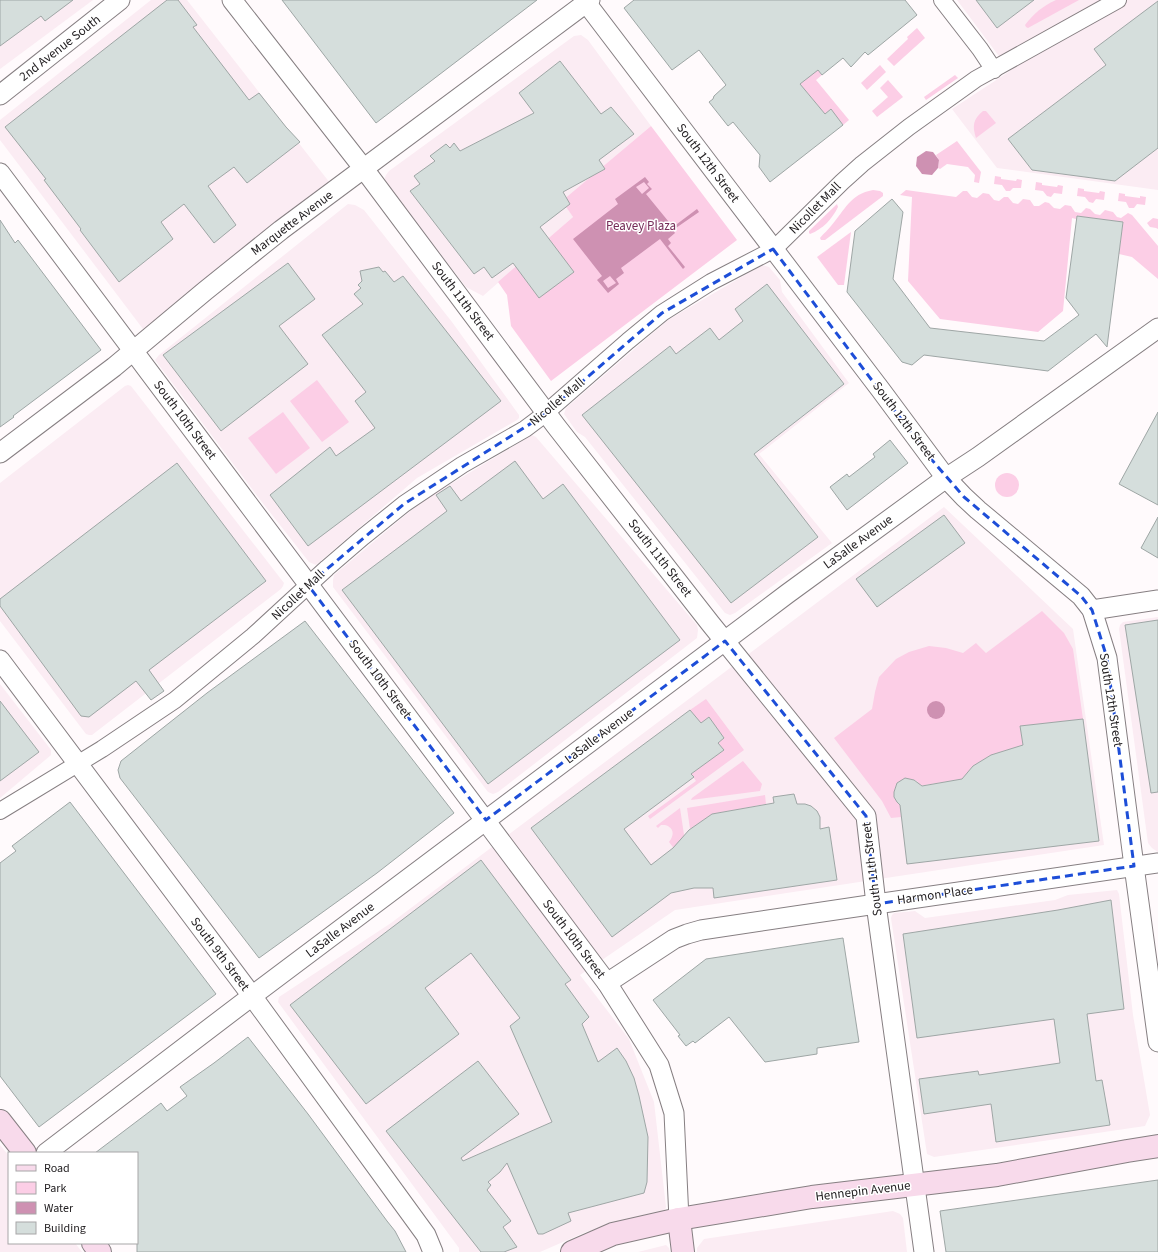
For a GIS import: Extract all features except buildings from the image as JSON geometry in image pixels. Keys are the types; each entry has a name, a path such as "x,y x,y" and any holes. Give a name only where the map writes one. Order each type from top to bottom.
{"main road":[{"path":"0,1121 24,1152"},
{"name":"Hennepin Avenue","path":"572,1252 613,1234 679,1219 812,1197 998,1175 1158,1146"},
{"path":"679,1219 683,1252"},
{"path":"94,1244 100,1252"}],"street":[{"name":"2nd Avenue South","path":"0,95 120,0"},
{"name":"South 11th Street","path":"232,0 364,169 546,413 725,641 866,816 876,904 924,1252"},
{"path":"942,0 980,49 994,70"},
{"name":"Nicollet Mall","path":"0,811 102,749 175,700 253,636 308,585 363,537 404,504 462,465 525,428 546,413 662,313 710,282 769,252 862,164 909,127 976,79 1118,0"},
{"name":"Marquette Avenue","path":"0,453 133,351 248,256 587,1"},
{"name":"South 12th Street","path":"587,1 946,478 978,510 1081,596 1092,610 1107,658 1158,1042"},
{"name":"South 10th Street","path":"0,173 607,983 659,1065 674,1113 679,1219"},
{"name":"LaSalle Avenue","path":"47,1152 252,996 725,641 946,478 978,457 1158,328"},
{"path":"1092,610 1158,600"},
{"name":"South 9th Street","path":"0,660 252,996 426,1235 433,1252"},
{"name":"Harmon Place","path":"607,983 674,939 687,934 720,927 1158,863"}],"highlighted area":[{"path":"773,249 932,460 964,497 1081,596 1092,610 1107,658 1134,866 876,904 866,816 725,641 486,820 308,585 404,504 541,417 662,313"}],"shaded area":[{"path":"0,0 93,0 0,69"},
{"path":"151,0 187,0 330,183 143,329 0,140 0,120"},
{"path":"957,0 1158,0 1158,190 997,168 952,109 1010,71"},
{"path":"581,35 588,40 651,126 563,201 573,217 483,296 466,287 384,180 389,171 574,36"},
{"path":"348,204 355,205 364,210 452,322 519,415 519,418 417,478 316,565 309,562 155,360 159,355"},
{"path":"762,265 769,267 780,280 782,292 849,383 759,454 832,543 735,613 730,615 725,613 585,437 577,432 564,414 566,408 668,320"},
{"path":"128,385 131,386 284,583 281,589 92,735 89,735 86,734 0,621 0,483"},
{"path":"532,435 536,437 697,625 698,630 697,638 498,792 493,794 488,792 333,587 333,580 334,575 421,502"},
{"path":"944,507 1073,629 1104,845 675,910 580,975 629,1039 654,1102 666,1207 664,1212 660,1215 586,1232 540,1252 459,1252 459,1248 278,1002 279,997 391,923"},
{"path":"1158,617 1158,852 1148,843 1119,629 1123,622"},
{"path":"0,684 51,750 51,755 0,798"},
{"path":"1117,890 1119,894 1133,1015 1150,1115 1145,1126 934,1157 927,1154 891,918 892,915 894,913 915,911 925,918 1055,900 1068,895"},
{"path":"0,1145 8,1155 8,1244 76,1244 82,1252 0,1252"},
{"path":"893,1211 900,1214 903,1218 907,1252 697,1252 697,1248 704,1239"},
{"path":"666,1245 670,1252 638,1252"}],"green space":[{"path":"1056,0 1079,0 1028,28 1026,27 1025,25 1035,13"},
{"path":"917,28 925,38 894,66 887,59"},
{"path":"880,65 886,72 867,90 861,83"},
{"path":"815,66 822,75 816,80 849,120 843,125 831,110 825,114 800,84 807,78"},
{"path":"955,75 958,78 926,100 924,97"},
{"path":"888,80 903,97 877,117 872,111 888,97 880,88"},
{"path":"983,111 986,111 996,123 976,138 974,123"},
{"name":"Peavey Plaza","path":"651,126 737,240 551,381 511,326 507,295 498,282 573,217 562,201"},
{"path":"957,141 981,172 979,183 974,182 975,175 968,167 947,164 940,169 938,168 939,160 936,155"},
{"path":"995,176 1001,177 1001,179 1016,181 1017,179 1022,180 1021,188 1013,188 1010,191 1006,191 1002,185 994,184"},
{"path":"1036,182 1042,183 1042,185 1057,187 1058,185 1063,186 1062,194 1054,193 1051,197 1047,196 1043,191 1035,190"},
{"path":"1078,188 1084,189 1084,191 1099,193 1100,191 1105,192 1104,200 1096,199 1093,203 1089,202 1085,197 1077,196"},
{"path":"873,190 880,191 883,193 883,196 825,240 821,240 820,238 853,199 865,192"},
{"path":"906,190 956,197 963,191 967,191 972,197 977,198 983,193 989,194 994,200 999,201 1004,197 1008,197 1013,203 1018,204 1023,199 1030,200 1034,206 1039,206 1045,202 1049,203 1054,208 1060,209 1065,205 1071,206 1075,212 1081,213 1086,208 1090,209 1095,214 1100,215 1105,210 1113,212 1117,217 1121,218 1128,213 1132,215 1158,246 1158,279 1132,257 1119,254 1123,222 1077,216 1076,219 1072,218 1063,311 1038,332 940,319 908,281 912,197 900,195"},
{"path":"1119,193 1125,194 1125,196 1140,198 1140,196 1146,197 1145,205 1137,204 1134,208 1129,208 1126,202 1118,201"},
{"path":"837,204 838,207 833,216 823,226 810,234 809,231"},
{"path":"1153,218 1158,219 1158,229 1150,227 1147,223"},
{"path":"851,232 844,285 838,285 817,257"},
{"path":"317,380 349,422 322,442 290,401"},
{"path":"283,412 310,448 276,474 248,438"},
{"path":"1007,473 1012,474 1018,480 1018,490 1012,496 1007,497 1002,496 996,490 995,485 996,480 1002,474"},
{"path":"1042,611 1064,633 1073,649 1083,719 1020,726 1023,745 991,755 973,766 962,779 919,786 918,782 910,779 897,783 894,794 900,805 901,817 891,818 882,801 834,738 872,709 879,677 896,659 909,652 929,646 946,648 963,653 976,643 986,653"},
{"path":"706,699 744,750 650,819 648,816 696,781 691,774 724,750 718,743 724,738 709,718 701,723 690,710"},
{"path":"743,761 762,784 760,791 691,800 692,798"},
{"path":"765,795 766,804 712,814 690,829 687,808"},
{"path":"680,808 689,868 669,842 673,835 671,828 665,825 661,825 658,828 656,826"}],"water":[{"path":"926,151 933,152 939,160 938,168 932,175 922,174 916,166 917,157"},
{"path":"645,177 649,182 647,184 652,189 646,194 673,227 697,209 699,212 673,230 675,233 668,239 671,243 668,246 685,267 683,269 660,239 621,268 624,273 616,279 619,284 608,293 597,280 602,276 573,239 618,204 615,199","holes":["644,182 649,188 642,194 636,187","610,276 616,283 608,288 603,281"]},
{"path":"936,701 942,704 945,710 942,716 936,719 930,716 927,710 930,704"}]}
